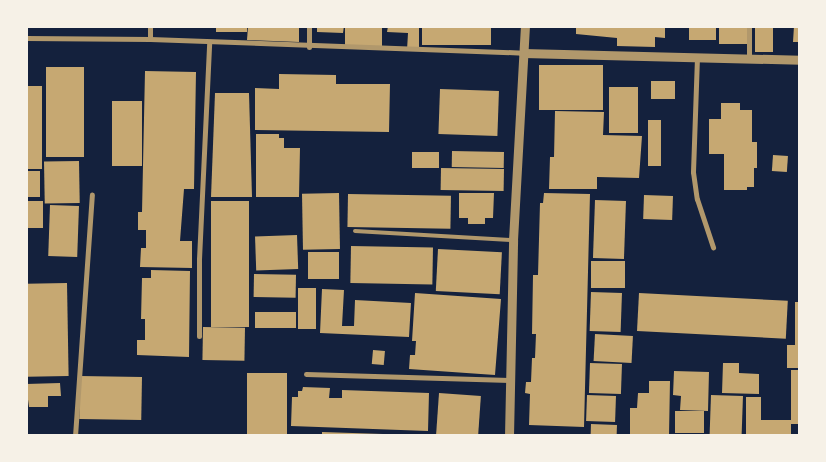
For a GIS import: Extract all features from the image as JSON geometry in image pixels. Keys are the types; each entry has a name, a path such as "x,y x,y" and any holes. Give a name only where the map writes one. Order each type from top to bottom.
{"street":[{"path":"150,26 150,39"},
{"path":"308,47 309,26"},
{"path":"509,436 513,240 525,26"},
{"path":"749,26 749,59"},
{"path":"26,38 150,39 308,47 800,60"},
{"path":"198,336 198,259 210,43"},
{"path":"697,57 693,172 697,199 713,247"},
{"path":"75,436 92,195"},
{"path":"306,374 510,380"}],"lane":[{"path":"355,231 513,240"}],"building":[{"path":"216,26 247,26 247,32 216,32"},
{"path":"248,26 299,26 299,42 247,40"},
{"path":"317,26 344,26 343,33 317,32"},
{"path":"345,26 382,26 382,48 345,48"},
{"path":"388,26 419,26 419,50 407,50 408,33 387,32"},
{"path":"422,26 491,26 491,45 422,45"},
{"path":"576,26 665,26 665,38 655,37 655,47 617,46 617,38 576,34"},
{"path":"689,26 716,26 716,40 689,40"},
{"path":"719,26 748,26 748,44 719,44"},
{"path":"755,26 773,26 773,52 755,52"},
{"path":"794,26 800,26 800,42 793,42"},
{"path":"539,65 603,65 603,110 539,110"},
{"path":"46,67 84,67 84,157 46,157"},
{"path":"145,71 196,72 194,189 184,189 180,241 192,241 192,268 140,267 141,248 146,248 146,230 138,230 138,212 142,212"},
{"path":"279,74 336,75 336,84 390,84 389,132 255,130 255,88 279,89"},
{"path":"651,81 675,81 675,99 651,99"},
{"path":"26,86 42,86 42,169 26,169"},
{"path":"609,87 638,87 638,133 609,133"},
{"path":"440,89 499,91 497,136 438,134"},
{"path":"215,93 249,93 252,197 211,197"},
{"path":"112,101 142,101 142,166 112,166"},
{"path":"721,103 740,103 740,110 752,110 752,142 757,142 757,168 754,168 754,187 747,187 747,190 724,190 724,154 709,154 709,119 721,119"},
{"path":"555,111 604,112 603,135 642,136 639,178 597,177 597,189 549,189 550,157 554,157"},
{"path":"648,120 661,120 661,166 648,166"},
{"path":"256,134 279,134 279,138 284,138 284,148 300,148 299,197 256,197"},
{"path":"452,151 504,152 504,168 452,167"},
{"path":"412,152 439,152 439,168 412,168"},
{"path":"773,155 788,156 787,172 772,171"},
{"path":"79,161 80,203 45,204 44,162"},
{"path":"441,168 504,169 504,191 441,190"},
{"path":"26,171 40,171 40,197 26,197"},
{"path":"339,193 340,249 303,250 302,194"},
{"path":"459,193 494,193 493,218 485,218 485,224 468,224 468,218 459,218"},
{"path":"544,193 590,194 584,427 529,425 530,394 525,393 526,382 531,382 532,358 535,358 536,334 532,334 533,275 538,275 540,203 543,203"},
{"path":"348,194 451,196 450,229 347,227"},
{"path":"644,195 673,196 672,220 643,219"},
{"path":"595,200 626,201 624,259 593,258"},
{"path":"26,201 43,201 43,228 26,228"},
{"path":"211,201 249,201 249,327 211,327"},
{"path":"50,205 79,206 77,257 48,256"},
{"path":"297,235 298,269 256,270 255,236"},
{"path":"351,246 433,247 432,284 350,283"},
{"path":"438,249 502,252 500,294 436,291"},
{"path":"308,252 339,252 339,279 308,279"},
{"path":"591,261 625,261 625,288 591,288"},
{"path":"151,270 190,271 189,357 137,355 137,340 145,340 145,319 141,319 142,278 151,278"},
{"path":"254,274 296,275 296,298 254,297"},
{"path":"67,283 69,376 28,377 26,284"},
{"path":"298,288 316,288 316,329 298,329"},
{"path":"322,289 344,290 342,326 354,326 355,300 411,303 409,337 320,333"},
{"path":"591,292 622,293 621,332 590,331"},
{"path":"415,293 501,299 495,375 409,369 410,355 415,355 416,341 412,341"},
{"path":"639,293 788,301 786,339 637,331"},
{"path":"795,302 800,302 800,368 787,368 787,345 795,345"},
{"path":"255,312 296,312 296,328 255,328"},
{"path":"203,327 245,328 244,361 202,360"},
{"path":"595,334 633,336 632,363 594,361"},
{"path":"373,350 385,351 384,365 372,364"},
{"path":"590,363 622,364 621,394 589,393"},
{"path":"723,363 739,363 739,373 759,374 759,394 722,393"},
{"path":"791,370 800,370 800,424 791,424 791,436 746,436 746,397 761,397 761,420 791,420"},
{"path":"674,371 709,372 708,411 680,410 681,396 673,395"},
{"path":"247,373 287,373 287,436 247,436"},
{"path":"80,376 142,377 141,420 79,419"},
{"path":"649,381 670,381 669,436 630,436 630,408 637,408 638,393 649,393"},
{"path":"60,383 61,396 48,396 48,407 29,407 26,384"},
{"path":"303,387 330,388 329,398 342,398 342,390 429,393 428,431 291,426 292,397 298,397 298,391 302,391"},
{"path":"439,393 481,396 478,436 436,436"},
{"path":"587,395 616,396 615,422 586,421"},
{"path":"711,395 743,396 742,436 710,436"},
{"path":"675,411 704,411 704,433 675,433"},
{"path":"591,424 617,425 617,436 591,436"},
{"path":"322,432 383,434 383,436 322,436"}]}
